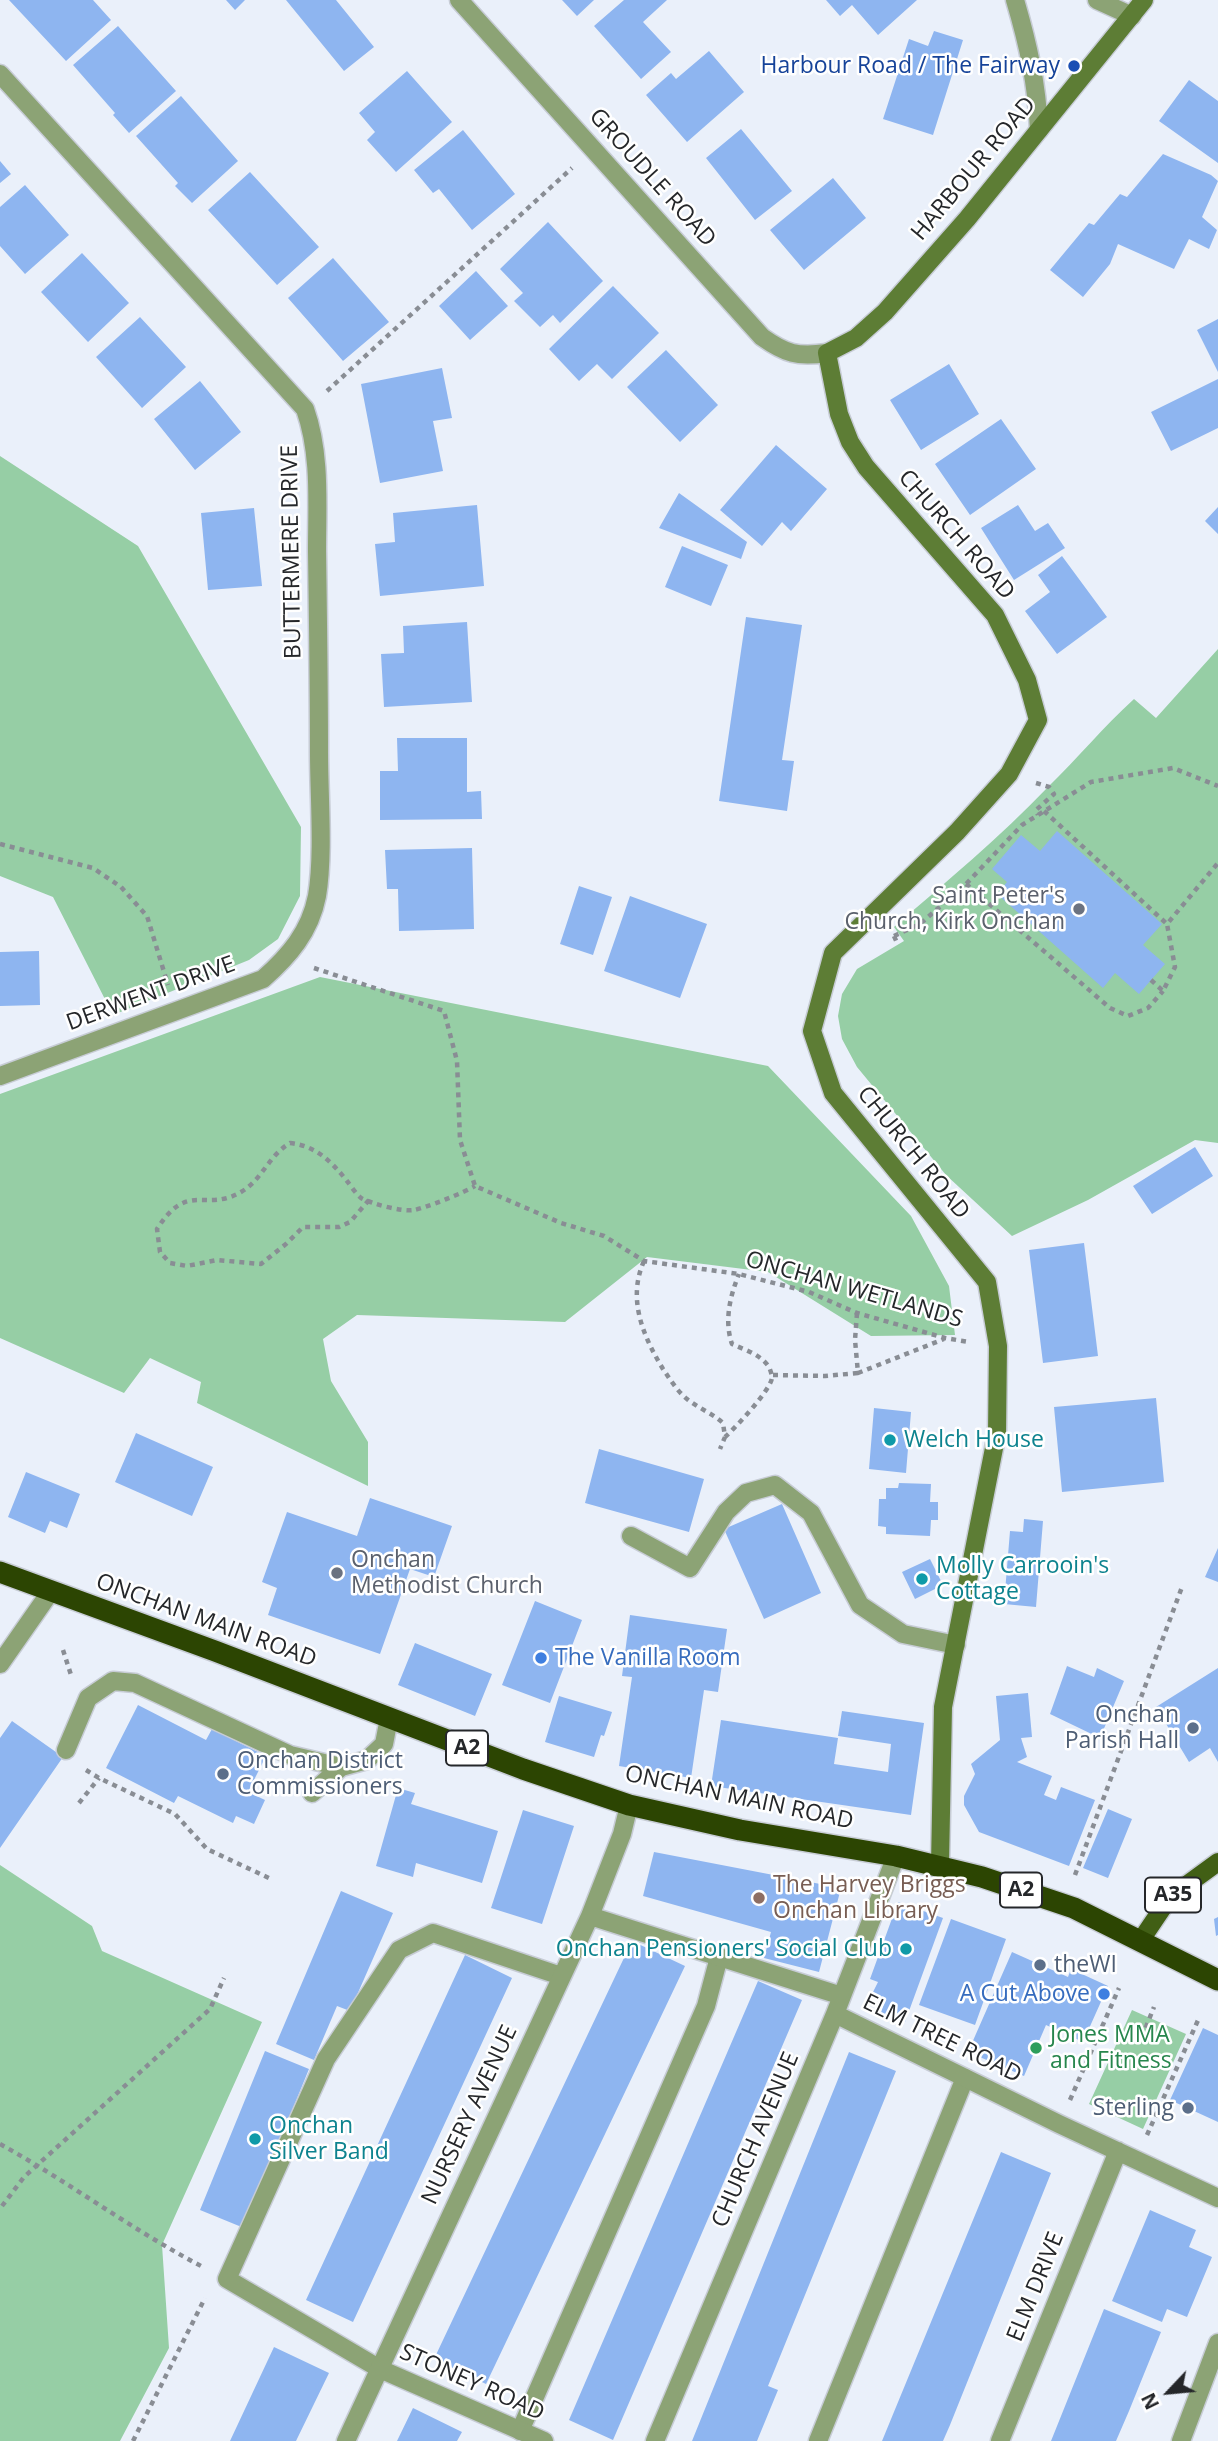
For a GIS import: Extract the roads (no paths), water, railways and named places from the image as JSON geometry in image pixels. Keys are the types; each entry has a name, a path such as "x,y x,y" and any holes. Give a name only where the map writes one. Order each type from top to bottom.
{"highway":[{"name":"A2","path":"0,1572 51,1591"},
{"name":"ONCHAN MAIN ROAD","path":"51,1591 523,1769 629,1805 740,1830 940,1866 1074,1908 1218,1980"}],"main road":[{"name":"HARBOUR ROAD","path":"827,353 856,338 885,312 967,219 1144,0"},
{"name":"CHURCH ROAD","path":"827,353 839,414 850,442 866,467 995,615 1027,680 1038,720 1009,774 957,832 833,953 812,1031 833,1093 987,1282 998,1346 997,1433 943,1707 940,1866"},
{"name":"A35","path":"1141,1940 1170,1897 1218,1862"}],"street":[{"name":"GROUDLE ROAD","path":"460,0 762,337 782,351 806,356 827,353"},
{"path":"1015,0 1029,48 1038,94 1039,130"},
{"path":"1097,0 1132,16"},
{"name":"BUTTERMERE DRIVE","path":"0,74 305,410 314,432 319,851 317,897 302,935"},
{"name":"DERWENT DRIVE","path":"0,1076 263,979 288,957 302,935"},
{"path":"631,1536 690,1568 726,1512 736,1502 746,1493 775,1485 811,1513 860,1605 903,1634 956,1645"},
{"path":"0,1664 51,1591"},
{"path":"66,1749 89,1698 113,1681 135,1684 289,1755 341,1767"},
{"path":"312,1793 341,1767 367,1759 384,1744 389,1718"},
{"name":"NURSERY AVENUE","path":"345,2441 590,1916 622,1833 629,1805"},
{"name":"CHURCH AVENUE","path":"655,2441 835,2014 896,1856"},
{"name":"ELM TREE ROAD","path":"590,1916 842,1996"},
{"name":"STONEY ROAD","path":"544,2441 380,2369 222,2276 326,2059 399,1950 433,1933 561,1976"},
{"path":"520,2431 706,2006 719,1957"},
{"name":"ELM TREE ROAD","path":"835,2014 1059,2124 1218,2198"},
{"path":"818,2441 965,2078"},
{"name":"ELM DRIVE","path":"1000,2441 1118,2151"},
{"path":"1181,2441 1218,2343"}],"place":[{"name":"Harbour Road / The Fairway","path":"1074,66"},
{"name":"Saint Peter's Church, Kirk Onchan","path":"1079,909"},
{"name":"Welch House","path":"890,1440"},
{"name":"Onchan Methodist Church","path":"337,1573"},
{"name":"Molly Carrooin's Cottage","path":"922,1579"},
{"name":"The Vanilla Room","path":"541,1658"},
{"name":"Onchan Parish Hall","path":"1193,1728"},
{"name":"Onchan District Commissioners","path":"223,1774"},
{"name":"The Harvey Briggs Onchan Library","path":"759,1898"},
{"name":"Onchan Pensioners' Social Club","path":"906,1949"},
{"name":"theWI","path":"1040,1965"},
{"name":"A Cut Above","path":"1104,1994"},
{"name":"Jones MMA and Fitness","path":"1036,2048"},
{"name":"Sterling","path":"1188,2108"},
{"name":"Onchan Silver Band","path":"255,2139"}]}
